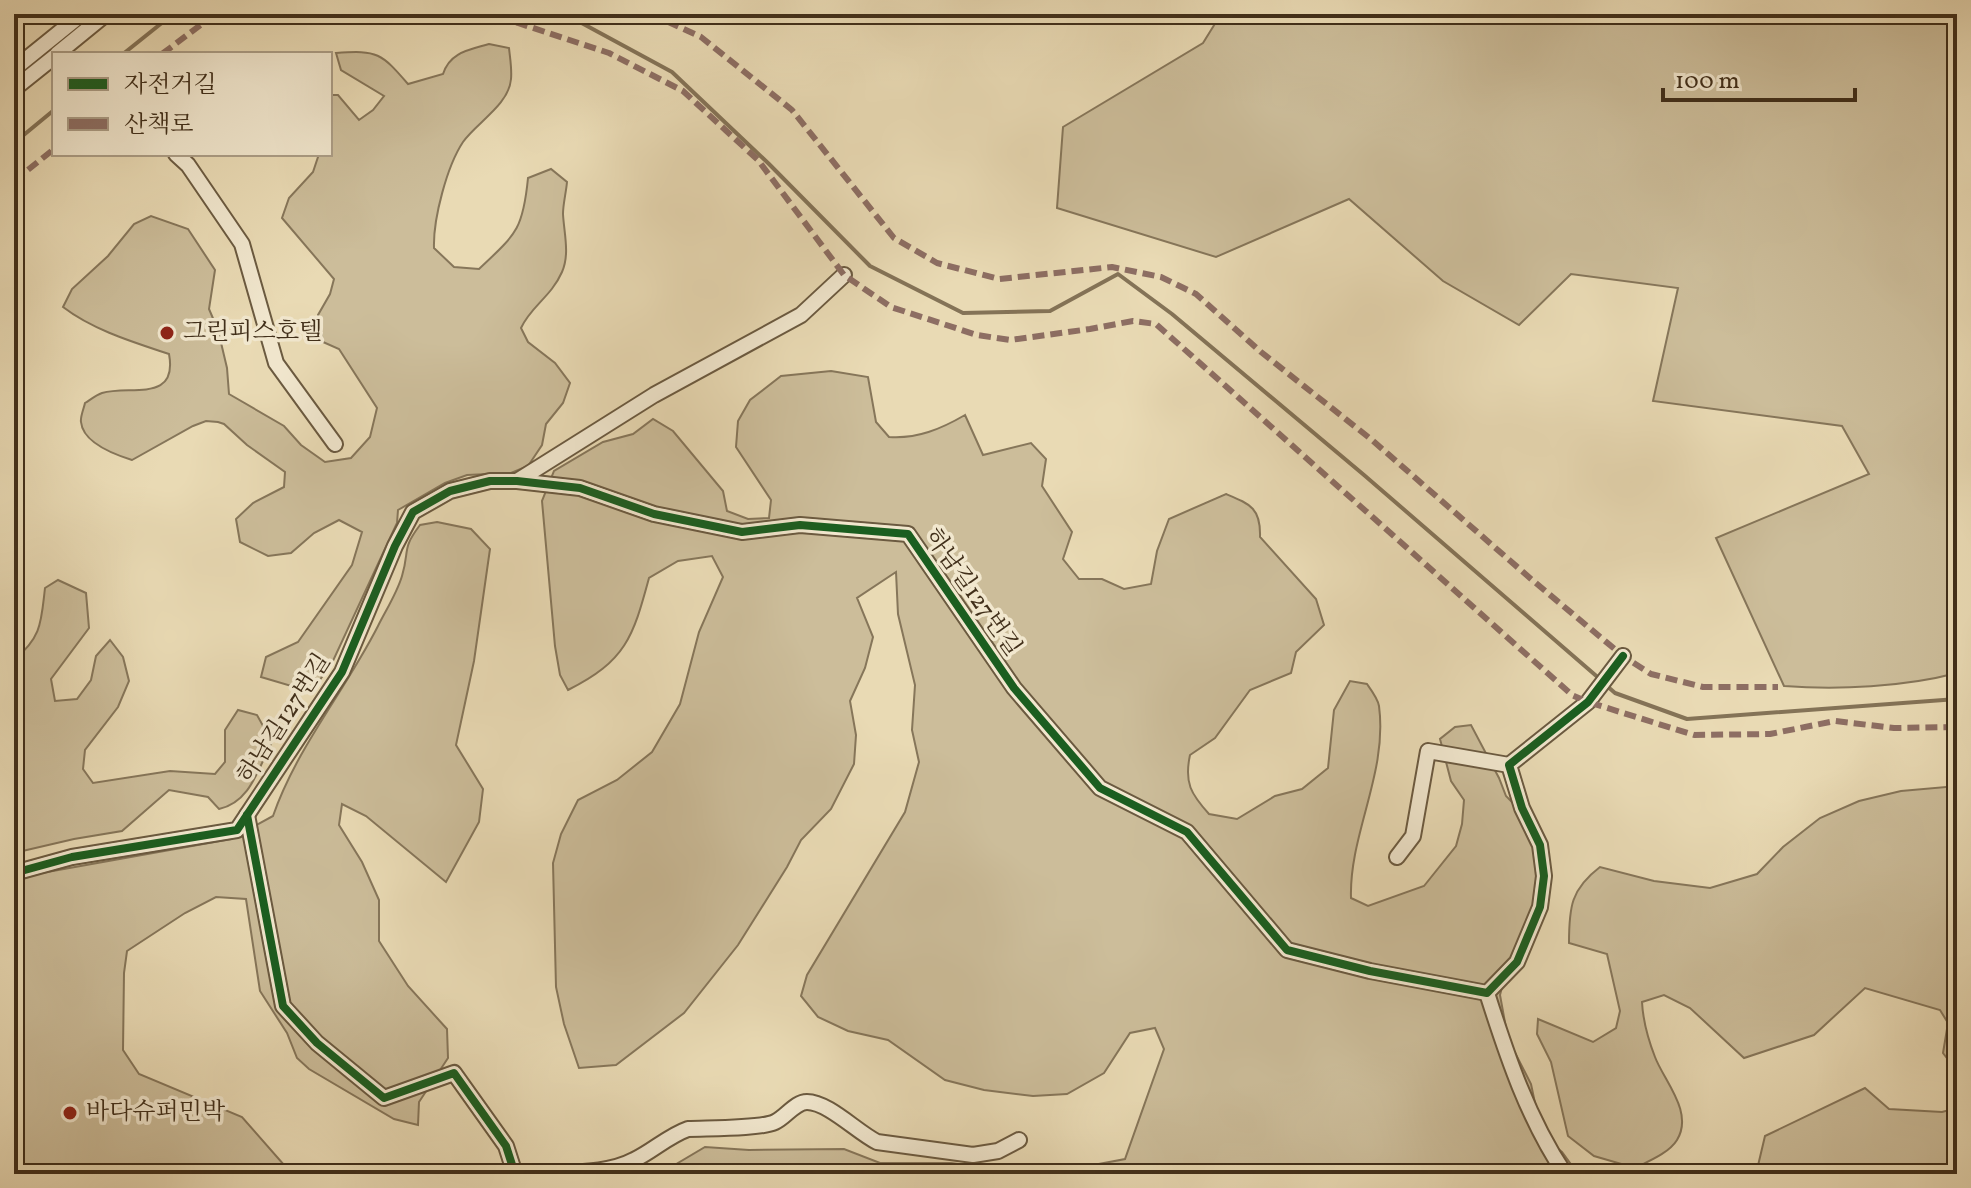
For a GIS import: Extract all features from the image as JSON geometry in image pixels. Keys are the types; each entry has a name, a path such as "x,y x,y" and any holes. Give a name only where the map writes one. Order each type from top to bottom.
{"street":[{"path":"14,69 82,14"},
{"path":"60,52 106,14"},
{"path":"14,89 52,58"},
{"path":"178,156 188,165 242,244 276,363 335,444"},
{"path":"517,481 654,395 801,315 844,275"},
{"name":"하남길127번길","path":"14,873 72,857 237,830 342,672 395,546 413,512 450,491 490,481 517,481 580,488 654,514 742,532 800,525 908,534 1014,688 1100,788 1187,832 1287,950 1370,971 1487,993"},
{"path":"1397,857 1413,836 1428,751 1509,765 1588,702 1623,656"},
{"path":"1509,765 1522,808 1540,845 1544,876 1540,907 1517,962 1487,993 1531,1115 1565,1174"},
{"path":"247,815 283,1006 317,1043 384,1098 454,1073 506,1146 515,1174"},
{"path":"542,1174 603,1169 631,1162 676,1133 688,1129 773,1123 799,1104 808,1102 825,1108 877,1142 973,1155 998,1151 1019,1140"}],"shaded area":[{"path":"1221,14 1957,14 1957,673 1915,682 1871,686 1784,686 1716,538 1869,474 1842,426 1653,401 1678,288 1571,274 1519,325 1443,281 1349,199 1216,257 1057,208 1063,127 1203,43"},
{"path":"489,44 509,48 509,88 457,152 439,208 434,248 454,267 479,269 516,230 528,178 551,169 567,182 563,214 566,251 562,272 521,328 528,342 555,363 570,383 563,403 546,424 542,445 528,466 511,473 467,475 445,483 398,510 397,523 332,663 308,691 261,677 266,657 298,642 352,565 362,532 339,520 314,533 291,553 268,556 240,542 236,519 253,503 284,487 285,472 224,424 206,421 193,426 132,460 94,442 81,422 85,403 102,393 159,386 166,380 170,369 169,354 100,329 63,307 72,289 108,256 134,224 151,216 188,229 215,270 209,309 218,330 227,368 229,394 284,426 301,445 325,462 351,458 370,437 377,408 339,349 323,342 318,315 330,294 334,279 282,218 289,198 313,172 318,156 332,156 332,95 338,95 359,120 373,110 384,96 341,70 336,53 361,52 378,56 408,84 443,74 455,56"},
{"path":"831,371 868,377 876,422 889,437 928,432 965,415 983,455 1031,443 1046,459 1042,486 1072,532 1063,559 1079,579 1102,579 1124,589 1151,584 1157,551 1169,519 1226,494 1252,508 1258,519 1260,537 1316,599 1324,625 1296,652 1291,673 1250,690 1215,738 1190,755 1189,781 1193,794 1209,814 1237,819 1275,796 1302,789 1328,768 1334,710 1350,681 1367,684 1378,703 1380,731 1374,779 1356,850 1351,898 1368,906 1424,886 1456,846 1464,800 1451,781 1440,739 1455,727 1471,725 1506,796 1543,834 1546,858 1539,897 1507,967 1500,995 1508,1039 1531,1084 1542,1136 1562,1152 1578,1174 667,1174 673,1166 705,1147 844,1149 880,1163 951,1163 989,1168 1067,1170 1125,1159 1164,1049 1155,1028 1130,1033 1104,1073 1067,1094 1033,1096 984,1090 945,1080 888,1040 848,1031 818,1017 801,996 807,975 905,812 919,762 912,730 915,685 898,614 896,572 857,598 873,637 865,668 850,701 856,735 854,764 831,809 801,840 738,945 684,1013 616,1065 579,1068 564,1024 556,987 553,863 561,834 578,800 617,780 652,752 680,704 699,632 723,577 712,556 678,561 649,578 638,616 624,645 603,669 568,690 560,675 555,646 542,501 554,471 603,442 633,434 653,419 673,431 723,491 727,511 748,519 769,518 771,500 736,447 738,421 750,400 781,376"},
{"path":"437,522 471,529 490,549 474,661 456,745 483,789 479,822 446,882 366,816 342,804 339,825 362,862 379,900 379,941 408,986 447,1029 448,1058 419,1102 418,1125 394,1119 309,1069 297,1058 287,1033 260,991 246,899 216,897 185,913 127,951 123,1050 139,1074 242,1117 292,1174 14,1174 14,882 36,874 231,839 273,816 295,766 365,650 394,595 410,540 420,525"},
{"path":"58,580 86,593 89,628 51,679 55,701 77,699 91,680 96,656 110,640 123,657 129,681 118,707 85,750 83,769 93,783 170,771 215,774 225,762 225,730 238,710 257,715 272,742 252,783 239,799 219,809 208,797 169,790 122,831 14,853 14,660 35,636 45,588"},
{"path":"1957,786 1957,1071 1943,1053 1948,1023 1940,1010 1865,988 1814,1035 1744,1058 1690,1008 1664,995 1642,1002 1646,1030 1655,1057 1680,1108 1682,1119 1677,1140 1664,1153 1635,1168 1594,1156 1568,1136 1551,1062 1537,1034 1538,1019 1593,1042 1616,1028 1620,1011 1607,954 1569,943 1571,909 1577,891 1590,875 1600,867 1654,881 1710,888 1757,874 1783,847 1820,818 1859,801 1901,791"},
{"path":"1865,1088 1889,1109 1942,1112 1957,1108 1957,1174 1756,1174 1765,1136"}],"waterway":[{"path":"126,52 173,14"},
{"path":"565,14 672,72 870,266 963,313 1050,311 1118,274 1172,314 1364,475 1601,680"},
{"path":"14,143 52,112"},
{"path":"1607,686 1615,693 1687,719 1957,699"}],"marked path":[{"path":"165,52 215,14"},
{"path":"500,14 518,23 609,53 683,91 758,160 844,275 891,307 977,335 1010,340 1133,321 1156,324 1572,695 1694,735 1770,734 1835,721 1894,728 1957,727"},
{"path":"651,14 701,37 792,110 894,238 937,263 999,279 1112,267 1161,277 1196,294 1261,352 1372,440 1623,656 1651,674 1703,687 1778,687"},
{"path":"14,181 52,151"}],"cycle path":[{"path":"14,873 72,857 237,830 342,672 395,546 413,512 450,491 490,481 580,488 654,514 742,532 800,525 908,534 1014,688 1100,788 1187,832 1287,950 1370,971 1487,993 1517,962 1540,907 1544,876 1540,845 1522,808 1509,765 1588,702 1623,656"},
{"path":"247,815 283,1006 317,1043 384,1098 454,1073 506,1146 515,1174"}],"place":[{"name":"그린피스호텔","path":"167,333"},
{"name":"바다슈퍼민박","path":"70,1113"}]}
